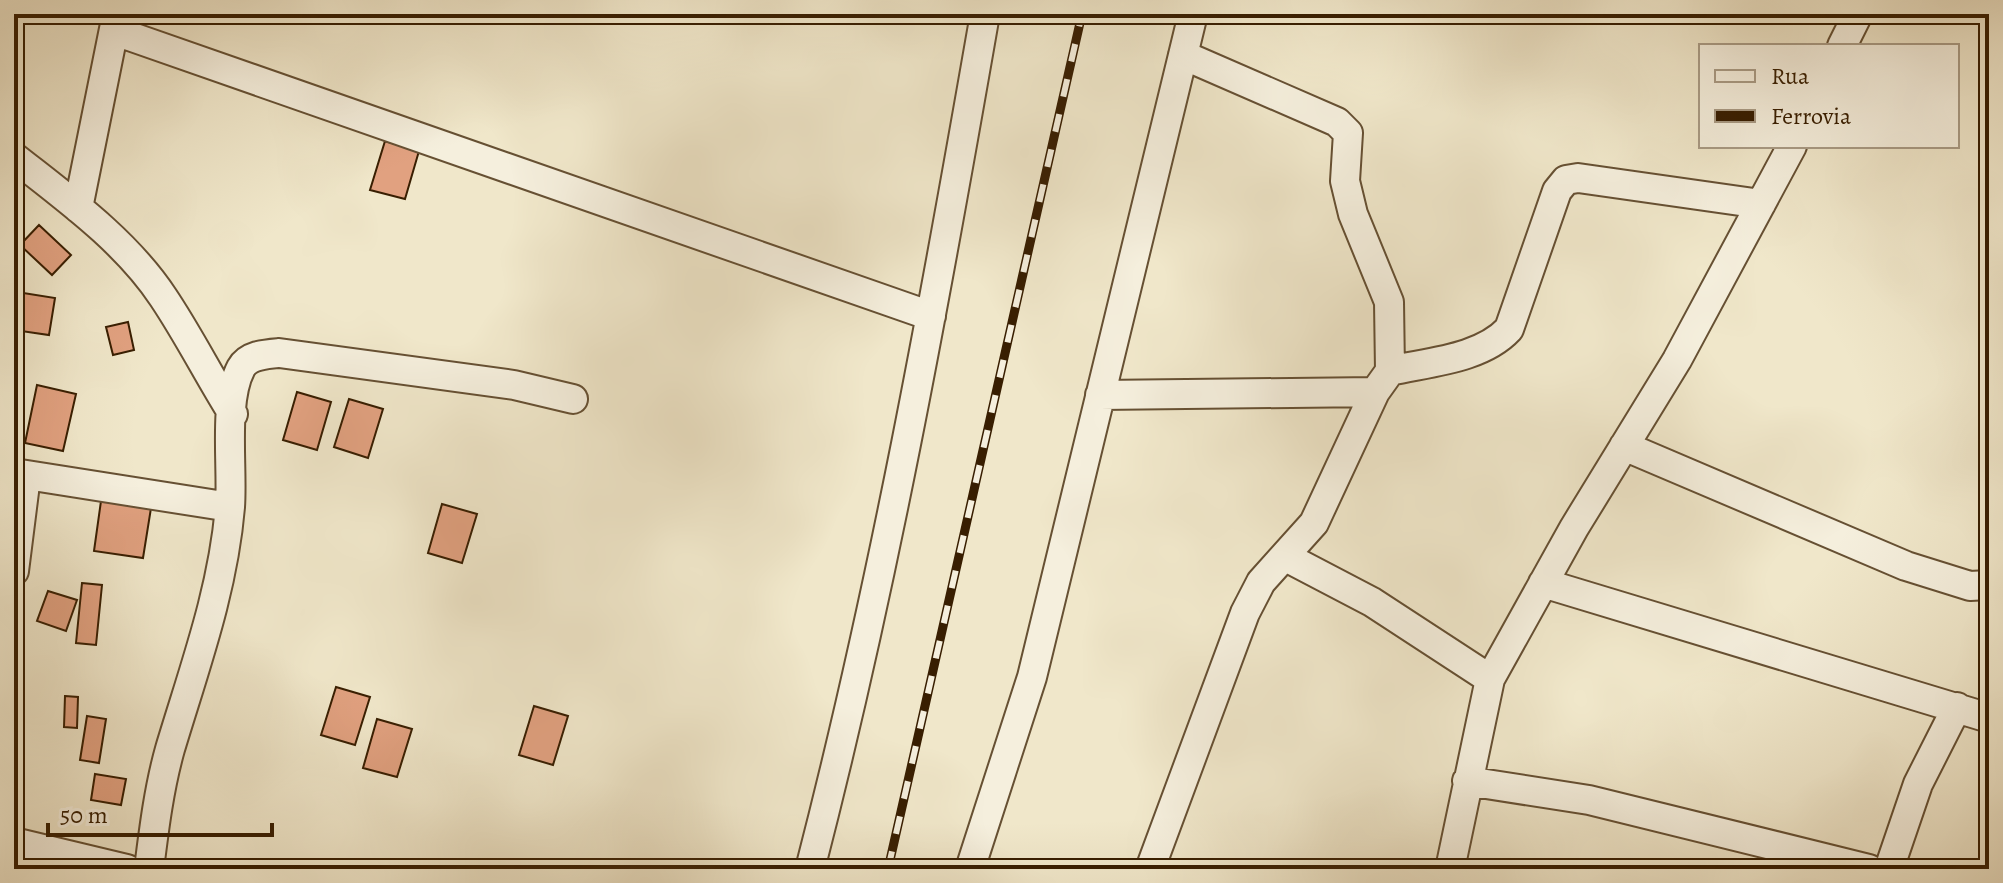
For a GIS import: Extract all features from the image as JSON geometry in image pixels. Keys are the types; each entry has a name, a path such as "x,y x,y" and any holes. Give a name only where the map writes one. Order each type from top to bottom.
{"street":[{"path":"810,869 847,723 931,316 985,14"},
{"path":"970,869 1032,677 1193,14"},
{"path":"1843,44 1858,14"},
{"path":"78,208 116,23 931,316"},
{"path":"1150,869 1245,613 1261,582 1286,557 1328,497 1383,382 1389,302 1353,214 1345,181 1348,133 1337,122 1183,55"},
{"path":"1450,869 1490,679 1543,583 1677,360 1791,148"},
{"path":"14,157 78,208 140,267 163,296 233,414"},
{"path":"1100,395 1383,382 1481,349 1498,340 1509,329 1557,191 1566,180 1578,178 1761,204"},
{"path":"149,869 169,751 203,647 217,588 230,507 235,387 242,365 259,354 279,353 514,385 573,399"},
{"path":"1624,446 1906,566 1970,586 1989,585"},
{"path":"14,571 20,474 230,507"},
{"path":"1286,557 1372,602 1490,679"},
{"path":"1543,583 1989,718"},
{"path":"1889,869 1918,784 1957,707"},
{"path":"1467,781 1589,800 1869,869"},
{"path":"14,842 127,869"}],"building":[{"path":"385,141 419,151 405,199 370,190"},
{"path":"39,225 71,255 52,275 20,245"},
{"path":"17,292 55,298 49,335 14,330"},
{"path":"128,322 134,350 113,355 106,327"},
{"path":"37,385 76,394 63,451 25,443"},
{"path":"297,392 331,402 317,450 283,440"},
{"path":"349,399 383,409 368,458 334,447"},
{"path":"101,501 151,508 143,558 94,551"},
{"path":"442,504 477,514 462,563 428,553"},
{"path":"82,583 102,585 96,645 76,643"},
{"path":"48,591 77,600 66,631 37,621"},
{"path":"336,687 370,697 355,745 321,735"},
{"path":"65,696 78,697 77,728 64,727"},
{"path":"534,706 568,716 553,765 519,755"},
{"path":"87,716 106,719 99,763 80,760"},
{"path":"377,719 412,729 397,777 363,768"},
{"path":"95,774 126,779 121,805 91,800"}],"railway":[{"path":"888,869 1082,14"}]}
